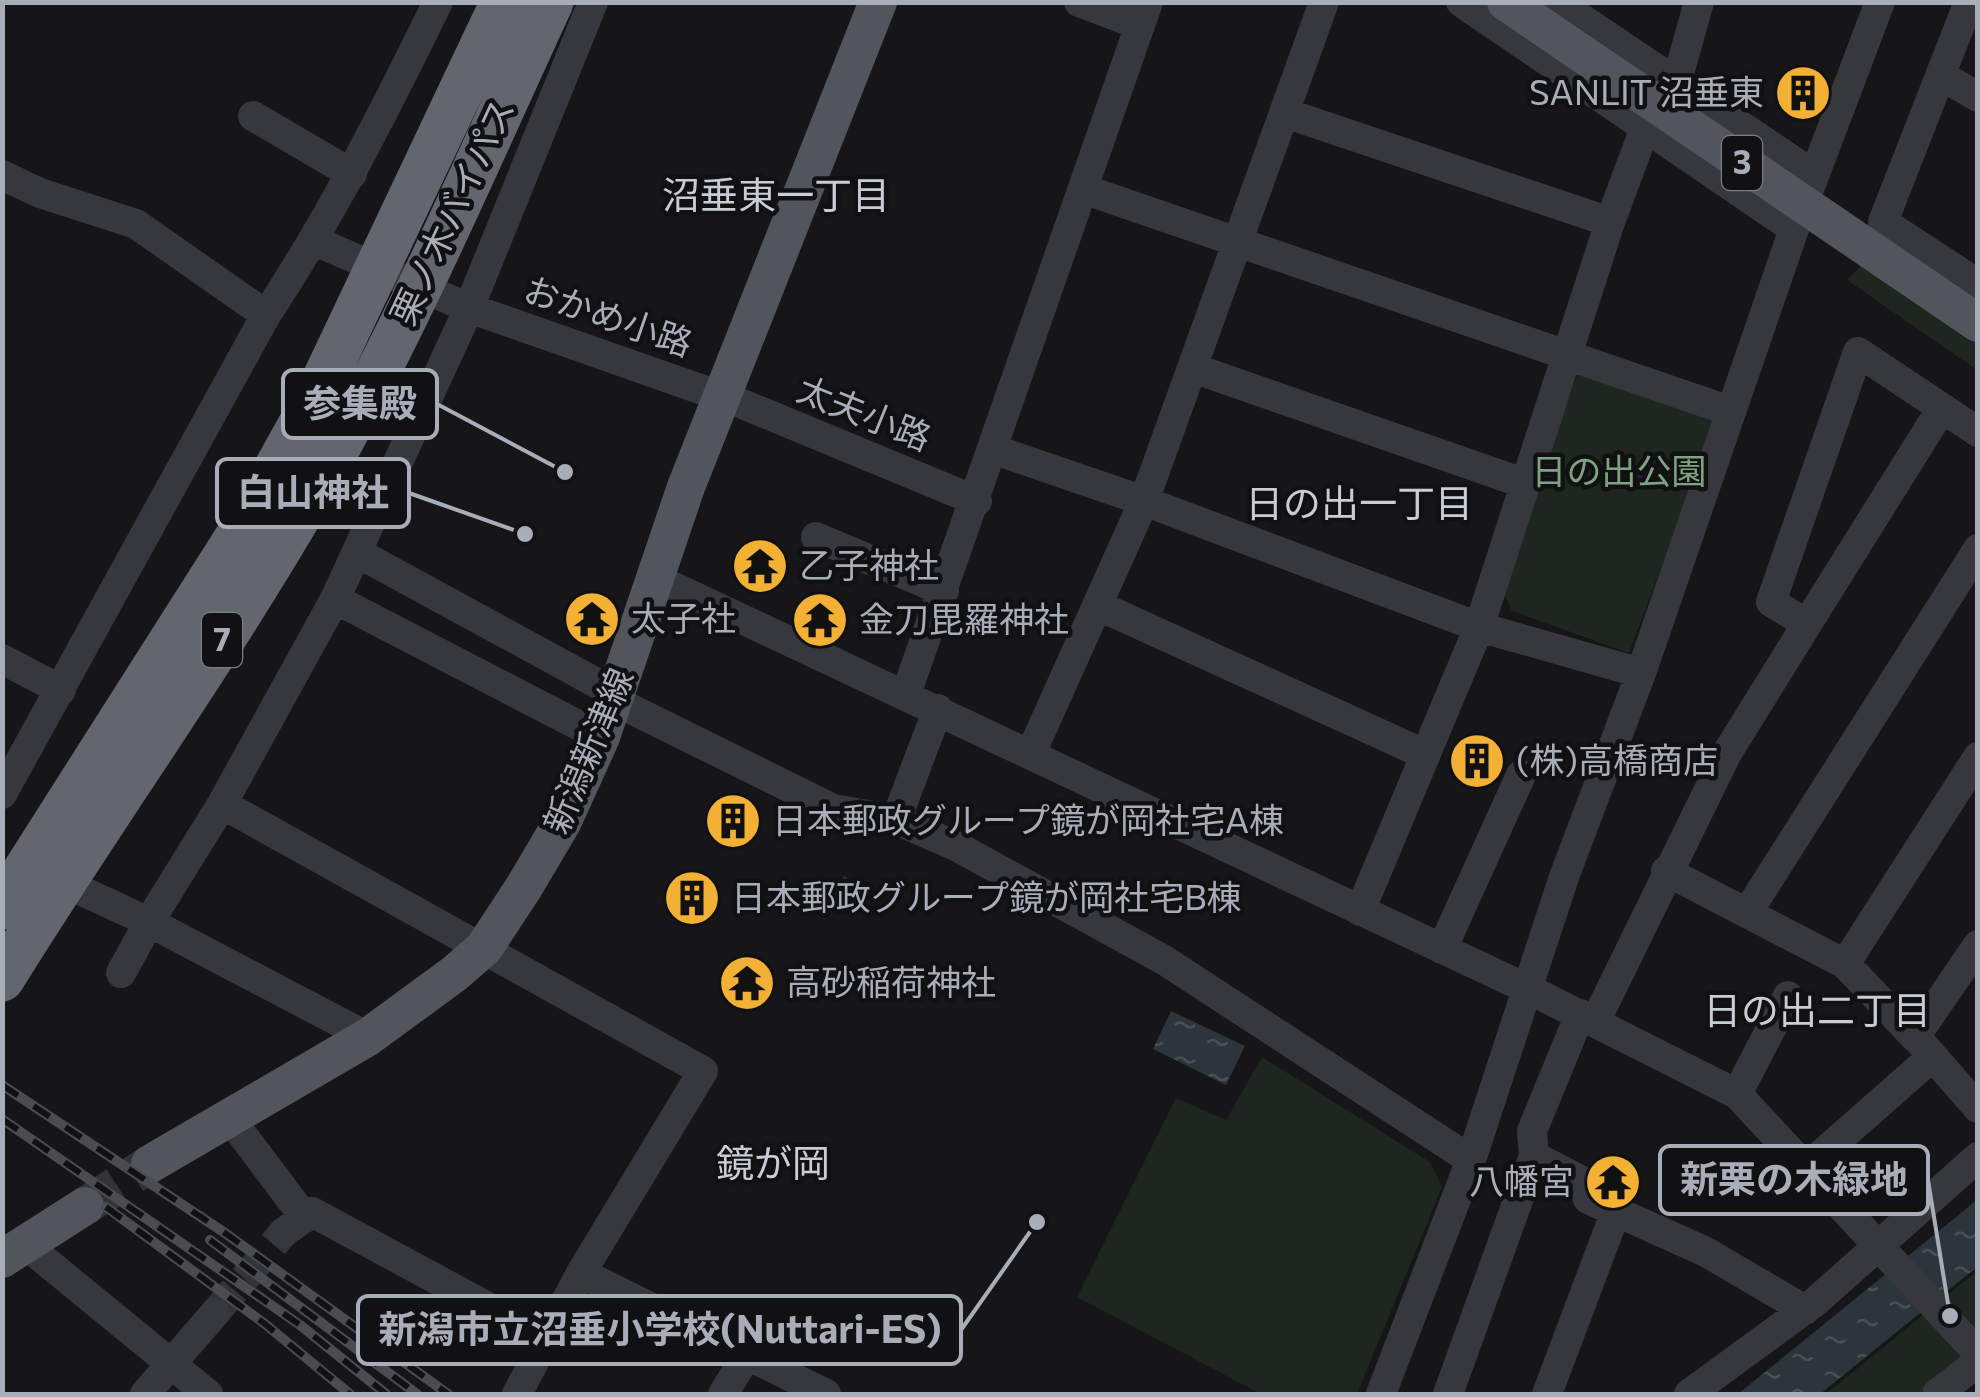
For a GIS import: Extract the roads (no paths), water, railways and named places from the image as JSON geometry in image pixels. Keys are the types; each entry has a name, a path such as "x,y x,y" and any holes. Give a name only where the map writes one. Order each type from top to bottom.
{"highway":[{"name":"栗ノ木バイパス","path":"2,907 243,528 378,270 503,2"},
{"name":"栗ノ木バイパス","path":"2,979 283,543 419,288 551,2"}],"main road":[{"name":"新潟新津線","path":"150,1164 368,1037 484,948 563,821 600,737 607,693 657,579 721,396 878,2"},
{"name":"3","path":"1506,2 1978,324"},
{"path":"14,1252 85,1206"}],"street":[{"path":"2,794 266,315 315,241 352,174 438,2"},
{"path":"121,974 148,922 222,804 358,553 470,308 594,2"},
{"path":"906,694 978,501 1144,14 1078,2"},
{"path":"1030,754 1144,501 1324,2"},
{"path":"1461,2 1794,228"},
{"path":"1556,2 1814,175"},
{"path":"1360,911 1478,628 1610,222 1645,128 1676,84 1699,2"},
{"path":"1380,1394 1471,1160 1564,877 1641,673 1794,228 1880,2"},
{"path":"1969,2 1884,222 1978,284"},
{"path":"1942,76 1978,97"},
{"path":"1285,112 1610,222"},
{"path":"253,116 352,174"},
{"path":"2,175 40,193 136,224 266,315"},
{"path":"1083,189 1730,411"},
{"name":"おかめ小路","path":"315,241 470,308 721,396"},
{"path":"1807,624 1771,602 1858,352 1978,432"},
{"path":"1193,368 1526,484"},
{"name":"太夫小路","path":"721,396 978,501"},
{"path":"1448,1394 1534,1156 1532,1132 1588,1018 1727,753 1942,408"},
{"path":"995,450 1144,501 1478,628 1641,673"},
{"path":"816,537 944,591"},
{"path":"1746,913 1978,550"},
{"path":"358,553 607,693 832,810 896,820 956,846 1164,960 1471,1160"},
{"path":"657,579 1530,990 1738,1094 1978,1352"},
{"path":"335,599 600,737"},
{"path":"1097,605 1424,754"},
{"path":"2,659 61,690"},
{"path":"896,820 938,709"},
{"path":"1845,964 1978,757"},
{"path":"1442,950 1521,775"},
{"path":"222,804 703,1070 581,1273 517,1394"},
{"path":"1666,871 1845,964 1978,1108"},
{"path":"65,882 368,1037"},
{"path":"1808,1167 1924,1047 1978,945"},
{"path":"1738,1094 1788,996"},
{"path":"229,1117 294,1225 312,1212 547,1339"},
{"path":"1534,1156 1580,1180 1588,1200 1706,1252 1805,1310"},
{"path":"1688,1394 1805,1310 1978,1156"},
{"path":"1547,1394 1616,1212"},
{"path":"14,1252 174,1362 208,1394"},
{"path":"581,1273 826,1394"},
{"path":"145,1394 216,1313"},
{"path":"723,1394 747,1355"},
{"path":"1937,1394 1978,1362"}],"water":[{"path":"844,876 873,895 862,912 833,894"},
{"path":"1171,1011 1245,1046 1226,1085 1153,1049"},
{"path":"1977,1200 1977,1267 1820,1394 1738,1394"}],"tunnel":[{"path":"85,1206 150,1164"},
{"path":"215,1313 283,1233"}],"railway":[{"path":"2,1085 225,1233 448,1394"},
{"path":"2,1119 300,1325 386,1394"},
{"path":"106,1207 265,1324 350,1394"},
{"path":"210,1240 417,1394"}],"place":[{"name":"SANLIT 沼垂東","path":"1803,93"},
{"name":"参集殿","path":"565,472"},
{"name":"白山神社","path":"525,534"},
{"name":"乙子神社","path":"760,566"},
{"name":"太子社","path":"592,619"},
{"name":"金刀毘羅神社","path":"820,620"},
{"name":"(株)高橋商店","path":"1477,761"},
{"name":"日本郵政グループ鏡が岡社宅A棟","path":"733,821"},
{"name":"日本郵政グループ鏡が岡社宅B棟","path":"692,898"},
{"name":"高砂稲荷神社","path":"747,983"},
{"name":"八幡宮","path":"1613,1182"},
{"name":"新潟市立沼垂小学校(Nuttari-ES)","path":"1037,1222"},
{"name":"新栗の木緑地","path":"1950,1316"}],"district":[{"name":"沼垂東一丁目","path":"776,196"},
{"name":"日の出一丁目","path":"1359,504"},
{"name":"日の出二丁目","path":"1817,1011"},
{"name":"鏡が岡","path":"773,1164"}],"park label":[{"name":"日の出公園","path":"1619,472"}]}
